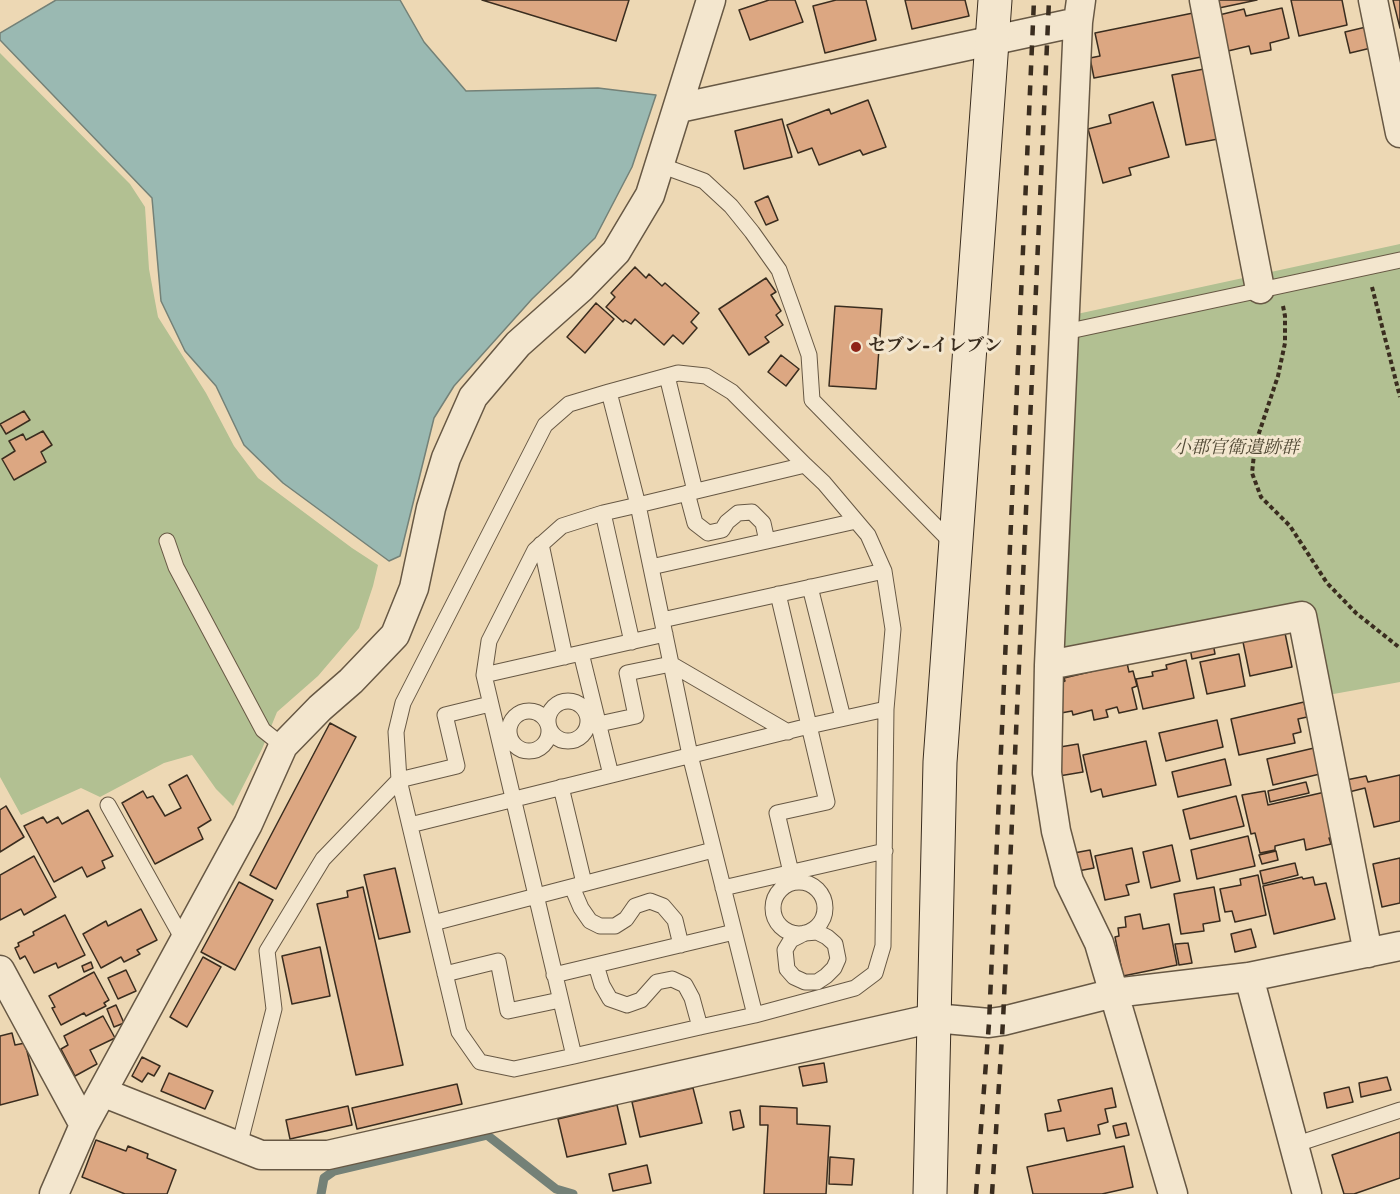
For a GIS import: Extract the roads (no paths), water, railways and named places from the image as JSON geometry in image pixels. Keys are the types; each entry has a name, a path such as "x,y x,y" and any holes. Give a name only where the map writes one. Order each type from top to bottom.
{"street":[{"path":"54,1194 84,1125 248,824 284,746 395,635 414,588 431,508 446,458 473,397 518,344 616,252 650,195 711,0"},
{"path":"930,1194 940,762 995,0"},
{"path":"1204,0 1270,287"},
{"path":"1373,0 1400,133"},
{"path":"679,108 992,41 1081,6 1049,665 1047,773 1056,831 1069,881 1099,943 1173,1194"},
{"path":"1049,665 1302,616 1368,953"},
{"path":"102,1092 261,1155 328,1155 934,1018 996,1022 1114,993 1249,977 1400,946"},
{"path":"0,970 84,1125"},
{"path":"1249,977 1307,1194"}],"lane":[{"path":"660,165 704,181 731,206 752,231 779,270 790,299 809,355 812,400 956,547"},
{"path":"1065,332 1400,260"},
{"path":"678,373 706,376 732,392 824,483 868,535 884,571 893,629 886,708 883,946 875,973 855,988 755,1015 514,1069 480,1062 459,1032 399,780 396,732 403,703 545,425 570,404 667,376 678,373"},
{"path":"667,376 691,492 695,523 708,533 722,530 738,513 752,512 763,523 767,541"},
{"path":"609,392 638,505 690,755 755,1015"},
{"path":"574,1056 512,800 503,734 490,704 483,675 489,641 535,549 562,526 603,513 805,465"},
{"path":"603,513 632,642"},
{"path":"651,567 856,521"},
{"path":"167,541 176,567 262,730 284,746"},
{"path":"541,544 565,657"},
{"path":"483,675 632,642 663,627 778,594 884,571"},
{"path":"810,587 843,718"},
{"path":"778,594 827,802 777,813 792,877"},
{"path":"582,653 595,719 611,775"},
{"path":"503,734 515,715 524,711 534,711 543,715 556,737 565,742 584,735 595,719 636,716 627,674 671,664 788,732"},
{"path":"503,734 521,750 535,751 545,745 549,736 548,715 553,707 564,701 574,701 595,719"},
{"path":"239,1146 274,1009 267,951 323,859 399,780 457,766 445,715 490,704"},
{"path":"410,825 886,708"},
{"path":"561,788 580,908 590,921 600,926 615,927 626,920 635,906 650,901 663,906 675,921 681,945"},
{"path":"108,805 184,941"},
{"path":"433,923 714,850"},
{"path":"723,888 792,877 885,851"},
{"path":"792,877 777,894 772,905 773,917 784,930 794,934 805,933 817,932 835,944 838,959 834,968 817,982 806,982 794,977 787,969 785,950 791,940 805,933 821,922 826,906 819,891 792,877"},
{"path":"555,975 734,932"},
{"path":"445,974 498,961 508,1011 560,1000"},
{"path":"596,965 602,985 610,999 627,1005 641,1000 657,982 672,979 685,985 692,998 700,1027"},
{"path":"817,982 821,997"},
{"path":"1294,1145 1400,1110"}],"water":[{"path":"56,0 400,0 424,42 466,91 598,88 656,95 632,167 595,238 532,299 454,386 434,418 400,556 389,561 283,483 244,445 216,386 185,351 161,301 152,198 0,40 0,33"}],"waterway":[{"path":"321,1194 324,1178 334,1171 487,1135 556,1189 573,1194"}],"railway":[{"path":"976,1194 989,1023 1034,0"},
{"path":"992,1194 1003,1021 1049,0"}],"place":[{"name":"セブン-イレブン","path":"856,347"}],"park label":[{"name":"小郡官衛遺跡群","path":"1236,449"}]}
